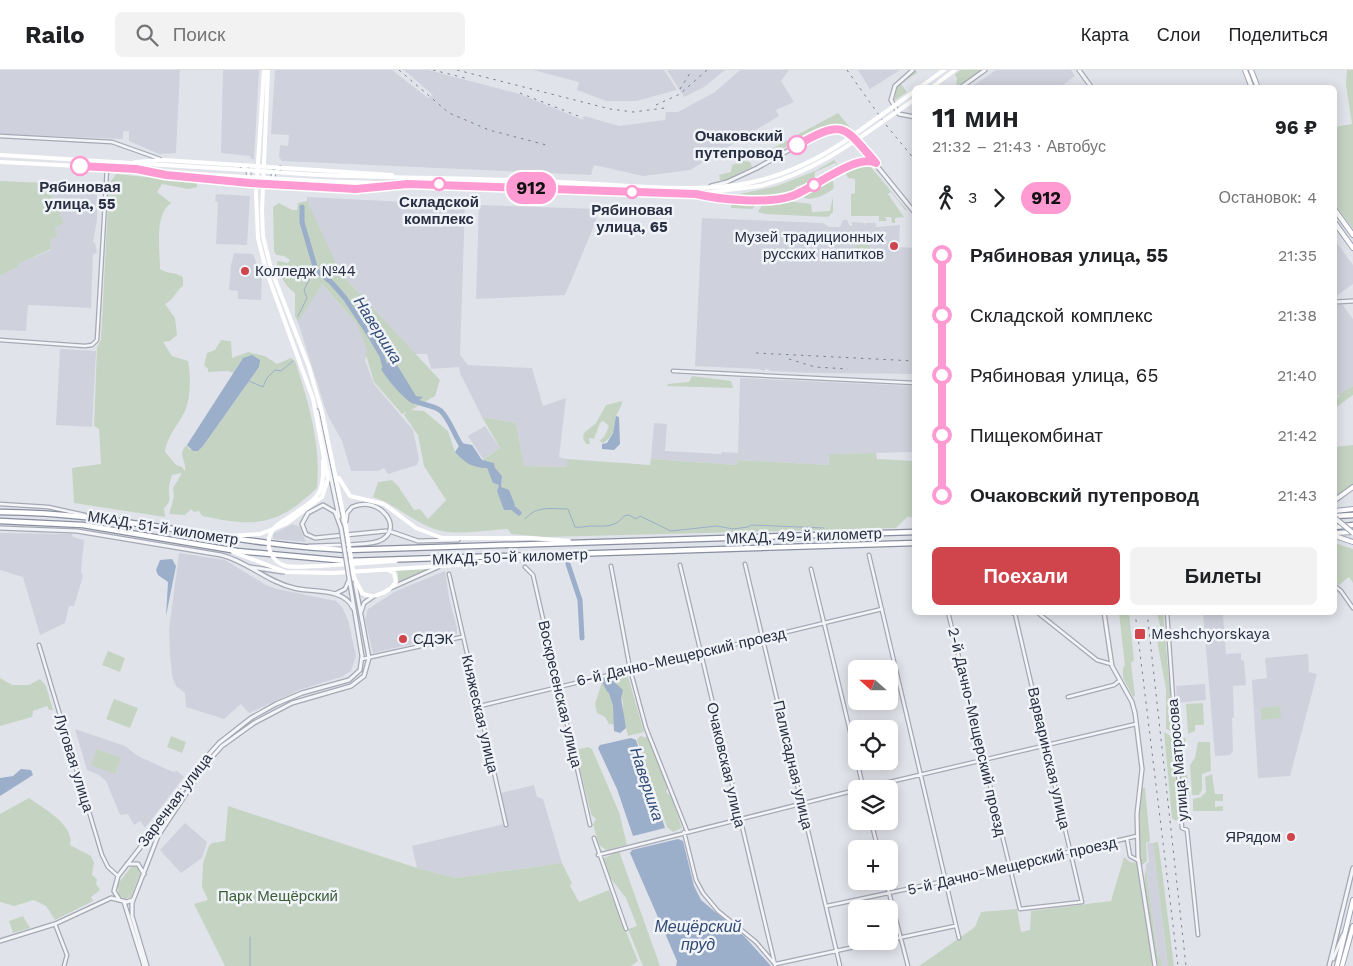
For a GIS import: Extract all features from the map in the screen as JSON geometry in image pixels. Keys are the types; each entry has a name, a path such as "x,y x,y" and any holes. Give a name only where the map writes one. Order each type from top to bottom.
{"highway":[{"name":"МКАД, 51-й километр","path":"0,512 89,516 221,537 326,549"},
{"path":"1337,517 1353,515"},
{"name":"МКАД, 51-й километр","path":"0,521 91,526 219,547 326,560"},
{"path":"1337,527 1353,525"},
{"name":"МКАД, 49-й километр","path":"694,540 912,532"},
{"name":"МКАД, 50-й километр","path":"326,549 387,550 694,540"},
{"name":"МКАД, 49-й километр","path":"694,551 912,543"},
{"name":"МКАД, 50-й километр","path":"326,560 400,560 694,551"}],"main road":[{"path":"221,537 260,534 274,530 319,500 326,488 328,479 313,399 260,251 257,229 257,184 264,70"},
{"path":"269,70 262,228 268,260 310,373 342,486 350,496 384,504 424,533 442,538 530,538 590,543"},
{"path":"924,85 944,70"},
{"path":"935,85 955,70"},
{"path":"1245,70 1251,85"},
{"path":"1251,70 1257,85"},
{"path":"0,155 318,175 708,186 759,180 790,171 823,155 912,93"},
{"path":"0,162 318,181 696,194 760,186 793,176 825,161 912,101"},
{"path":"135,162 164,160 404,177"},
{"path":"136,169 166,175 257,184 356,189 408,184"},
{"path":"1337,213 1353,235"},
{"path":"1337,226 1353,248"},
{"path":"322,446 324,479 322,490 315,498 275,527 270,535 268,545 272,556 279,563 288,566 319,566 400,560"},
{"path":"334,461 352,577 362,593 374,596 388,590 396,582 396,576 392,571 384,569"},
{"path":"1337,499 1353,487"},
{"path":"1337,511 1353,509"},
{"path":"1337,519 1353,532"},
{"path":"1337,535 1353,532"},
{"path":"1337,536 1353,542"},
{"path":"219,547 286,572 333,573 442,566 540,556"},
{"path":"1337,966 1353,900"},
{"path":"1342,966 1353,926"}],"street":[{"path":"912,116 899,114 891,100 895,86 913,70"},
{"path":"964,85 985,70"},
{"path":"1079,70 1090,85"},
{"path":"708,186 737,178 830,128 846,131 876,163 912,209"},
{"path":"0,136 112,142 164,160"},
{"path":"860,161 864,155 862,148"},
{"path":"696,194 728,198 786,198 860,161 866,160 876,163"},
{"path":"241,182 246,180 249,174 247,168 242,166"},
{"path":"0,340 85,346 94,343 98,335 107,168"},
{"path":"279,185 275,182 273,174 281,168"},
{"path":"1337,302 1353,301"},
{"path":"673,371 912,383"},
{"path":"313,399 343,527"},
{"path":"0,504 48,506 89,516"},
{"path":"343,527 335,512 323,505 308,513 302,524 306,534 315,538 386,531"},
{"path":"296,547 376,542 385,536 390,524 386,513 380,508 360,505 352,507 347,513 343,527"},
{"path":"0,528 77,531 111,536 221,555 260,570 286,572"},
{"path":"392,532 418,540 461,539"},
{"path":"869,555 922,774 958,938"},
{"path":"242,564 274,582 298,590 334,594 348,601 355,613"},
{"name":"Очаковская улица","path":"680,564 699,652 775,965"},
{"name":"Палисадная улица","path":"744,564 840,966"},
{"path":"388,590 442,566"},
{"path":"611,566 630,669 646,728 686,831 696,880 702,893 718,911 756,942 775,965 848,948"},
{"name":"Воскресенская улица","path":"525,567 533,575 590,825"},
{"path":"811,569 848,722"},
{"name":"Княжеская улица","path":"449,574 506,825"},
{"path":"334,594 346,589 352,577"},
{"path":"352,577 362,659 462,637"},
{"path":"355,582 369,658"},
{"path":"1337,587 1342,591 1353,608"},
{"path":"361,617 364,603 374,596"},
{"name":"6-й Дачно-Мещерский проезд","path":"480,706 882,609"},
{"name":"2-й Дачно-Мещерский проезд","path":"949,615 1020,910"},
{"name":"Варваринская улица","path":"1016,615 1044,744 1082,902 1020,910"},
{"path":"1041,615 1097,660 1111,664"},
{"path":"1104,615 1111,664 1132,702 1136,724 1142,769 1137,806 1139,861 1156,966"},
{"name":"улица Матросова","path":"1167,615 1182,828 1187,830 1198,935"},
{"name":"Луговая улица","path":"39,645 102,855 108,867 118,876"},
{"name":"Заречная улица","path":"133,900 158,836 205,765 222,746 243,729 279,710 305,699 356,684 364,676 369,658"},
{"name":"Заречная улица","path":"114,891 118,876 126,864 161,821 210,752 240,725 276,704 302,693 353,678 360,670 362,659"},
{"path":"1068,697 1114,685 1119,681"},
{"path":"898,780 1044,744 1136,724"},
{"path":"598,855 686,831 848,792"},
{"name":"5-й Дачно-Мещерский проезд","path":"827,906 945,882 1137,836"},
{"path":"594,838 598,855 626,929"},
{"path":"1126,839 1130,856 1139,861"},
{"name":"Заречная улица","path":"126,864 138,864 144,875"},
{"path":"1330,966 1353,868"},
{"path":"888,890 899,938 908,966"},
{"path":"108,899 114,891 119,899 124,902 146,966"},
{"path":"0,941 55,924 108,899 119,899"},
{"path":"124,902 133,900 132,916 146,966"},
{"path":"55,924 67,955 64,966"},
{"path":"899,938 955,926"},
{"path":"1330,966 1346,930"}],"shaded area":[{"path":"0,70 180,70 176,153 159,154 129,141 129,131 123,131 123,139 0,134"},
{"path":"223,70 259,70 254,159 251,159 250,156 221,153"},
{"path":"275,70 392,70 428,98 433,95 404,70 428,70 520,94 583,120 584,116 619,126 665,120 666,112 678,112 715,92 740,70 789,70 781,81 794,102 776,110 779,116 690,170 643,176 594,165 591,175 282,161 279,157 280,145 288,146 289,135 271,134"},
{"path":"533,70 664,70 677,90 636,101 606,101 577,90 579,82"},
{"path":"667,70 725,70 704,87 684,97"},
{"path":"858,70 900,70 870,89"},
{"path":"996,70 1071,70 1075,76 1063,85 974,85"},
{"path":"50,191 97,194 97,220 93,242 95,243 97,253 93,254 91,308 28,305 26,331 0,330 0,276 18,266 18,264 51,250 50,239 55,228 63,223"},
{"path":"216,194 250,196 247,245 216,244 218,202 215,201"},
{"path":"307,197 465,205 460,355 468,365 532,368 543,406 566,398 559,457 567,459 567,467 524,466 516,423 482,417 460,373 459,367 431,369 427,354 415,354 341,274 307,207"},
{"path":"479,205 598,209 596,221 565,295 476,299"},
{"path":"702,218 823,223 829,227 840,227 843,220 847,220 850,226 852,226 852,222 864,223 864,227 865,223 876,223 876,227 900,225 899,247 912,248 912,374 815,373 770,371 766,368 764,371 759,369 695,366"},
{"path":"1337,243 1353,265 1353,284 1337,296"},
{"name":"Колледж №44","path":"234,253 253,254 262,277 261,300 238,299 238,291 229,290"},
{"path":"321,283 357,324 369,350 365,360 374,384 413,430 419,459 417,465 388,474 384,468 378,471 351,471 342,441 327,414 298,322"},
{"path":"1342,304 1353,319 1353,386 1343,394 1341,392 1337,397 1337,305"},
{"path":"60,349 96,351 92,427 56,425"},
{"path":"740,378 912,386 912,452 830,454 829,465 738,460 737,465 651,459 654,423 667,424 665,451 738,453"},
{"path":"485,426 500,448 483,459 468,436"},
{"path":"292,524 300,527 306,542 273,539 273,534"},
{"path":"0,533 72,534 73,537 84,540 81,571 83,576 74,606 69,606 65,623 40,635 23,577 0,570"},
{"path":"179,553 225,560 266,585 336,601 342,607 348,620 356,656 351,671 341,677 302,689 249,713 241,704 224,719 186,707 185,693 176,686 172,676 170,655 169,630"},
{"path":"445,571 457,634 373,653 365,620 368,609 396,591"},
{"path":"1203,615 1223,615 1226,654 1241,653 1241,660 1244,661 1246,685 1233,686 1233,751 1230,755 1215,756"},
{"path":"1308,654 1309,672 1317,674 1290,776 1258,778 1252,680 1267,678 1265,658"},
{"path":"1205,684 1206,700 1177,703 1176,686"},
{"path":"75,729 125,746 138,756 173,772 177,771 184,777 145,828 140,821 134,825 128,814 120,815 106,781 99,775 87,770"},
{"path":"534,785 537,797 543,799 562,863 456,878 417,868 412,846 504,824 507,827 501,793"},
{"path":"185,823 207,842 202,858 181,873 160,850"},
{"path":"1147,843 1153,843 1168,966 1162,966 1161,958 1158,958 1146,868 1146,864 1149,862"}],"green space":[{"path":"961,70 982,70 959,85 956,85 955,74"},
{"path":"1347,70 1353,70 1353,229 1337,207 1337,127 1352,124 1346,85"},
{"path":"915,71 918,72 901,84 907,92 894,101 897,87"},
{"path":"838,113 852,130 833,125 823,127 803,136 777,153 773,148"},
{"path":"834,160 839,166 835,163 815,172 814,182 805,187 801,185 796,187 793,193 765,197 731,196 777,186 815,171"},
{"path":"744,161 750,162 752,167 726,180 720,180 719,175 731,172 732,165"},
{"path":"862,165 870,166 907,210 891,192 888,194 904,217 895,218 895,223 892,223 891,217 885,217 887,221 879,221 879,216 851,216 851,194 855,193 855,179 848,178 845,172"},
{"path":"116,174 197,182 197,187 188,189 162,184 157,192 171,203 166,208 160,224 160,269 183,277 183,286 165,304 175,318 177,335 170,341 163,342 172,356 188,361 189,367 190,387 188,401 181,418 170,436 165,452 176,465 182,467 185,471 182,454 184,448 187,445 189,449 198,451 203,446 259,367 243,358 233,373 228,371 208,372 204,365 207,353 215,350 221,340 231,341 232,358 248,352 265,356 277,364 291,358 295,361 313,424 318,471 317,488 302,501 277,517 264,521 237,522 202,516 199,511 194,512 191,509 185,515 169,514 174,497 173,488 182,473 172,475 169,486 169,501 164,508 165,517 74,503 72,468 101,464 99,429 94,426 97,347 101,340 109,184"},
{"path":"0,181 46,183 64,223 55,228 57,237 50,239 51,249 18,264 19,266 0,276"},
{"path":"833,181 834,188 828,193 816,198 804,198 805,194 827,182"},
{"path":"833,196 833,212 828,217 758,212 763,203 787,201 811,204 812,212 830,211"},
{"path":"307,201 341,274 440,380 435,396 411,410 424,411 448,431 455,452 467,460 487,468 493,483 499,485 498,491 501,487 502,476 482,460 500,448 482,417 516,423 524,466 567,467 567,459 650,465 651,459 737,465 738,460 829,465 829,454 876,453 877,459 912,461 912,517 907,517 896,528 545,537 511,534 508,529 449,532 424,525 391,505 373,497 378,482 392,480 414,510 420,509 428,519 446,500 424,466 418,435 404,415 406,412 402,414 374,382 366,355 367,350 357,324 322,284 298,322 295,316 295,293 288,287 277,266 277,261 288,263 290,260 284,256 276,255 274,251 273,207 279,203 292,210 297,210 298,203"},
{"path":"732,201 758,203 752,209 731,208"},
{"path":"853,238 869,238 869,249 856,249 856,245 852,245"},
{"path":"692,376 731,381 733,388 667,386 668,384 689,382"},
{"path":"1353,386 1353,395 1337,407 1339,394"},
{"path":"622,401 610,438 603,443 599,441 604,437 609,426 603,421 600,423 594,439 589,438 590,444 586,444 583,438 584,433 596,423 606,405"},
{"path":"1353,445 1353,485 1337,499 1337,447"},
{"path":"1337,544 1353,549 1353,583 1349,577 1339,585 1337,584"},
{"path":"428,569 398,583 398,573 395,570"},
{"path":"1119,615 1129,615 1134,660 1131,663 1135,696 1133,697 1123,678 1123,667 1125,666"},
{"path":"1158,615 1163,615 1174,732 1166,729 1166,689 1155,630 1161,629"},
{"path":"108,651 125,658 120,672 102,665"},
{"path":"627,673 644,732 628,736 623,716 623,701 606,684 613,706 615,725 609,724 605,717 597,713 595,704 603,679"},
{"path":"0,678 12,685 29,685 40,679 46,686 53,710 49,710 47,706 33,711 32,717 0,726"},
{"path":"114,699 138,708 130,728 106,719"},
{"path":"1203,703 1204,725 1195,725 1195,731 1188,734 1186,704"},
{"path":"1280,706 1281,718 1261,720 1261,708"},
{"path":"1164,732 1174,738 1179,819 1176,821 1172,818"},
{"path":"171,736 186,742 182,753 167,747"},
{"path":"640,736 648,738 668,786 666,792 671,796 682,828 673,832 667,827 637,740"},
{"path":"1186,738 1185,743 1180,744 1182,773 1187,773 1188,787 1183,787 1185,817 1181,818 1176,739"},
{"path":"1198,742 1210,742 1211,771 1202,774 1202,790 1199,795 1192,795 1190,765 1195,758"},
{"path":"588,747 592,749 619,812 627,845 606,850 599,845 593,824 596,819 591,814 575,750"},
{"path":"97,749 121,758 115,774 91,765"},
{"path":"1212,774 1215,794 1223,794 1223,801 1215,801 1215,807 1223,806 1223,811 1193,811 1193,799 1201,797 1206,792 1205,777"},
{"path":"1142,788 1145,788 1150,841 1146,843 1147,861 1141,866 1138,816"},
{"path":"29,798 63,824 68,831 70,845 91,856 94,863 92,875 97,879 96,884 100,890 91,897 93,901 55,920 46,906 34,900 14,906 0,902 0,814"},
{"name":"Парк Мещёрский","path":"228,806 417,868 456,878 562,863 572,883 570,886 579,902 609,890 638,961 631,966 225,966 194,904 208,900 202,887 203,863 209,846 212,843 225,841"},
{"path":"1158,842 1174,966 1168,966 1153,843"},
{"path":"619,851 660,966 643,966 628,929 637,926 626,898 608,875 602,859"},
{"path":"1124,857 1130,862 1137,863 1153,966 919,966 975,927 981,912 1017,909 1021,932 1030,930 1031,911 1111,901"},
{"path":"131,867 138,867 140,874 131,897 125,899 119,895 117,885"},
{"path":"1146,868 1158,958 1161,958 1162,966 1158,966 1148,916 1145,889"},
{"path":"23,916 30,928 13,933 9,921"}],"water":[{"path":"252,355 260,360 259,367 203,446 198,451 193,451 187,445 243,358"},
{"path":"389,362 397,365 416,396 423,397 414,404 401,394 381,369"},
{"path":"616,416 619,417 620,444 614,450 602,449 602,444 607,443 613,433"},
{"path":"461,443 472,445 482,460 494,463 495,468 502,476 501,487 509,490 515,505 510,510 504,510 497,491 499,485 493,483 487,468 469,464 455,452"},
{"path":"172,559 176,566 166,616 168,582 158,575 156,570 160,560"},
{"path":"612,680 623,690 621,698 626,728 620,733 614,731 613,706 606,684"},
{"path":"631,738 636,740 665,828 633,836 617,789 598,748 600,745"},
{"path":"21,769 31,770 33,775 0,796 0,778 13,776"},
{"name":"Мещёрский пруд","path":"678,839 683,841 694,886 701,900 744,936 771,966 676,966 677,961 630,853 632,850"}],"waterway":[{"name":"Навершка","path":"302,207 302,222 316,270 331,282 345,298 372,339 389,372"},
{"path":"298,316 307,298 304,290 316,270"},
{"path":"249,381 263,387 267,378 275,370 281,371 293,361"},
{"name":"Навершка","path":"412,399 441,411 464,449"},
{"name":"Навершка","path":"508,504 519,513"},
{"path":"525,519 539,510 568,509 575,527 609,526 617,523 624,516 629,515 636,519 640,516 671,531 717,526 733,529 751,525 824,528"},
{"name":"Навершка","path":"568,564 580,600 582,638"},
{"name":"Навершка","path":"604,680 609,690"},
{"path":"250,937 250,966"}],"railway":[{"path":"399,70 449,113 489,130 550,146"},
{"path":"433,70 465,78"},
{"path":"457,70 610,109 633,112 665,108"},
{"path":"680,89 692,70"},
{"path":"656,105 680,94 707,70"},
{"path":"847,70 886,125 912,156"},
{"path":"520,93 583,118"},
{"path":"756,353 912,361"},
{"path":"789,359 815,367 848,369"},
{"path":"1135,615 1178,966"},
{"path":"1147,615 1186,966"}],"bus line":[{"name":"912","path":"80,166 136,169 166,175 250,183 356,189 408,184 471,185 771,199 793,196 862,160 870,160 876,163 852,135 839,128 825,130 797,145"}],"place":[{"name":"Очаковский путепровод","path":"797,145"},
{"name":"Рябиновая улица, 55","path":"80,166"},
{"name":"Складской комплекс","path":"439,184"},
{"name":"Рябиновая улица, 65","path":"632,192"},
{"name":"Музей традиционных русских напитков","path":"894,246"},
{"name":"Колледж №44","path":"245,271"},
{"name":"Meshchyorskaya","path":"1140,634"},
{"name":"СДЭК","path":"403,639"},
{"name":"ЯРядом","path":"1291,837"}]}
